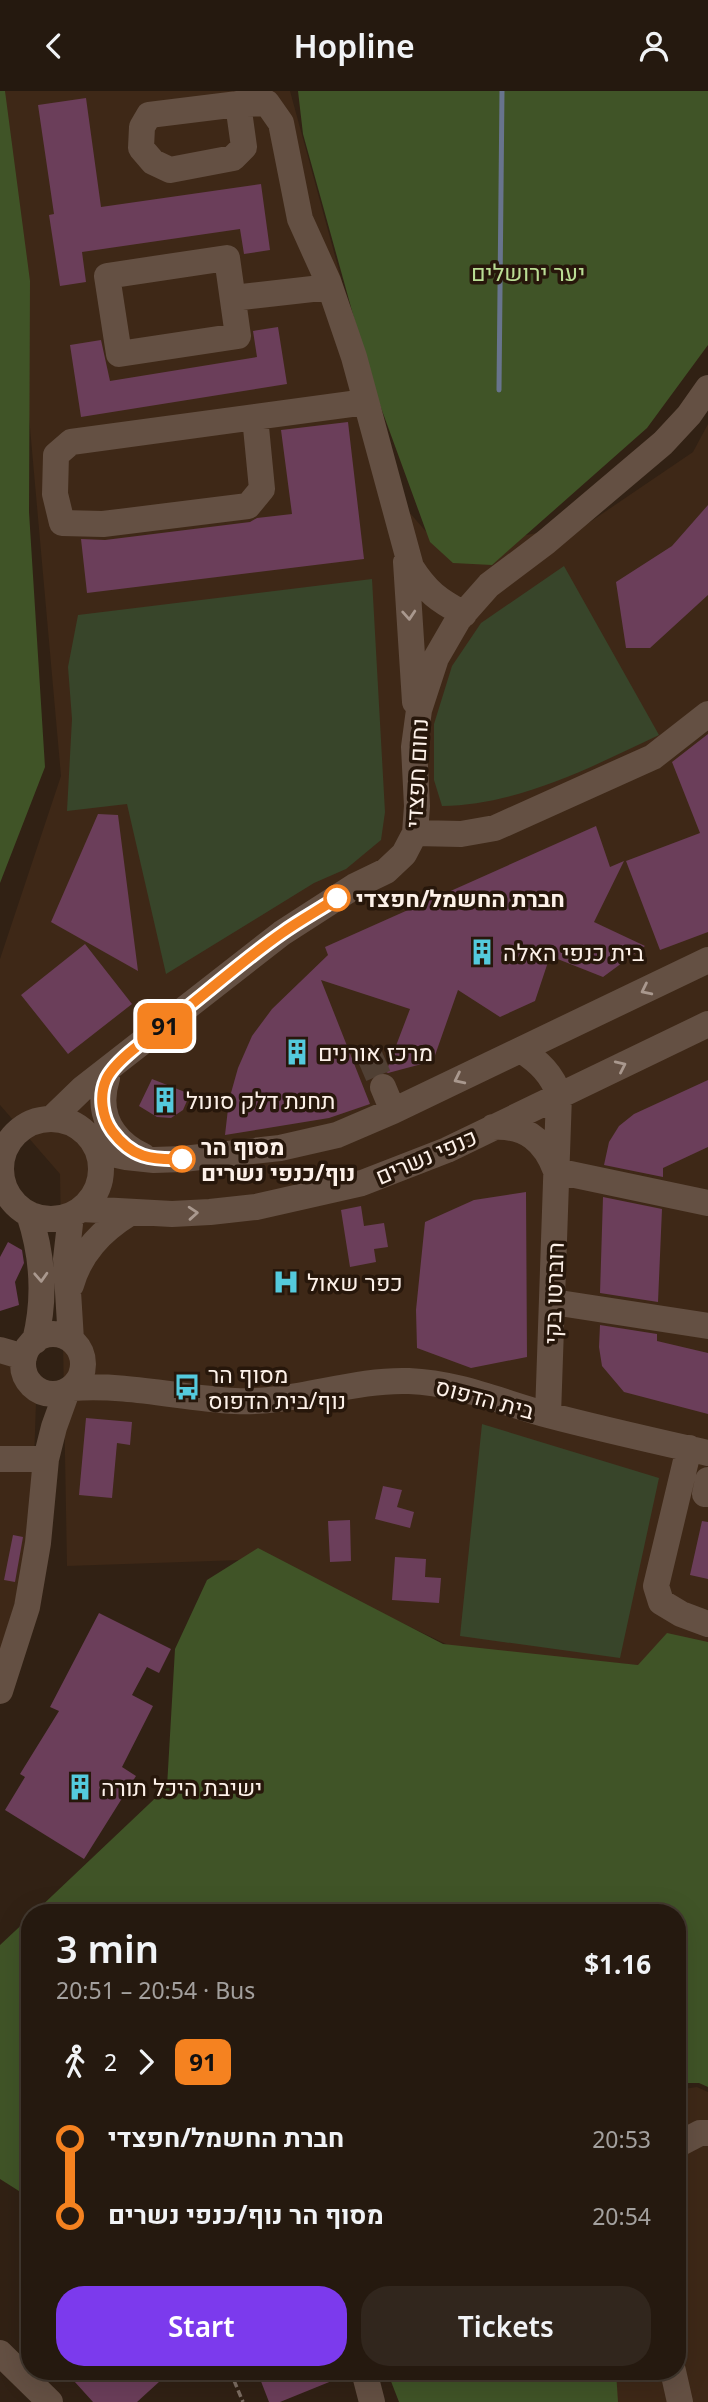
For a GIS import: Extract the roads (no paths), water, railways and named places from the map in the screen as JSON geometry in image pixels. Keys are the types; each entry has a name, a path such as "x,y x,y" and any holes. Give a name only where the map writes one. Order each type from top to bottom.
{"street":[{"path":"237,104 267,103 281,123 300,219 330,288 366,402 411,567 424,588 440,601 464,614"},
{"path":"226,258 233,298 238,336 119,354 107,276 226,258"},
{"path":"233,298 330,288"},
{"name":"נחום חפצדי","path":"51,1119 82,1089 282,933 355,886 386,871 404,854 415,833 417,806 414,747 419,710 436,658 464,614 489,585 546,542 663,443 689,415 708,388"},
{"path":"255,417 262,489 248,506 103,524 62,523 55,494 56,456 71,442 255,417 366,402"},
{"path":"404,547 417,725"},
{"path":"415,833 461,834 495,828 513,821 653,757 708,714"},
{"path":"91,1140 102,1170 100,1181 92,1198 76,1212 47,1219 29,1214 3,1189 1,1166 5,1140 27,1125 51,1119 68,1121 91,1140 126,1157 154,1160 229,1155 311,1143 393,1111 708,960"},
{"name":"כנפי נשרים","path":"76,1212 172,1214 256,1207 344,1188 396,1172 708,1024"},
{"path":"521,1050 545,1069 559,1095"},
{"name":"נחום חפצדי","path":"91,1140 83,1117 88,1102 132,1051"},
{"path":"107,1078 102,1100 103,1112 109,1126 126,1147 154,1160"},
{"path":"383,1087 393,1111"},
{"name":"רוברטו בקי","path":"548,1415 559,1095"},
{"path":"493,1127 514,1128 532,1136 545,1147 556,1171 708,1203"},
{"path":"0,1691 27,1607 38,1542 46,1459 54,1427 69,1389 82,1371 67,1302 66,1247 76,1212"},
{"path":"67,1302 83,1255 106,1230 130,1213"},
{"path":"29,1214 38,1249 42,1286 41,1315 19,1349 23,1371 34,1388 46,1459"},
{"path":"553,1302 708,1326"},
{"path":"19,1349 53,1334 76,1348"},
{"name":"בית הדפוס","path":"76,1348 99,1369 134,1388"},
{"name":"בית הדפוס","path":"69,1389 134,1388 205,1398 262,1402 368,1384 432,1382 461,1388 548,1415 699,1451"},
{"path":"34,1388 48,1394 69,1389"},
{"path":"699,1451 656,1586 661,1602 681,1614 708,1624"},
{"path":"0,1459 46,1459"},
{"path":"708,1480 705,1494 708,1494"},
{"path":"686,2140 700,2133 708,2133"},
{"path":"0,2353 21,2374"},
{"path":"28,2380 50,2402"},
{"path":"367,2380 373,2402"},
{"path":"675,2380 680,2402"}],"waterway":[{"path":"499,390 502,91"}],"tunnel":[{"path":"368,1052 383,1087"}],"place":[{"name":"חברת החשמל/חפצדי","path":"337,898"},
{"name":"בית כנפי האלה","path":"482,952"},
{"name":"מרכז אורנים","path":"297,1052"},
{"name":"תחנת דלק סונול","path":"165,1100"},
{"name":"מסוף הר נוף/כנפי נשרים","path":"182,1159"},
{"name":"כפר שאול","path":"286,1282"},
{"name":"מסוף הר נוף/בית הדפוס","path":"187,1387"},
{"name":"ישיבת היכל תורה","path":"80,1787"}],"park label":[{"name":"יער ירושלים","path":"528,272"}]}
